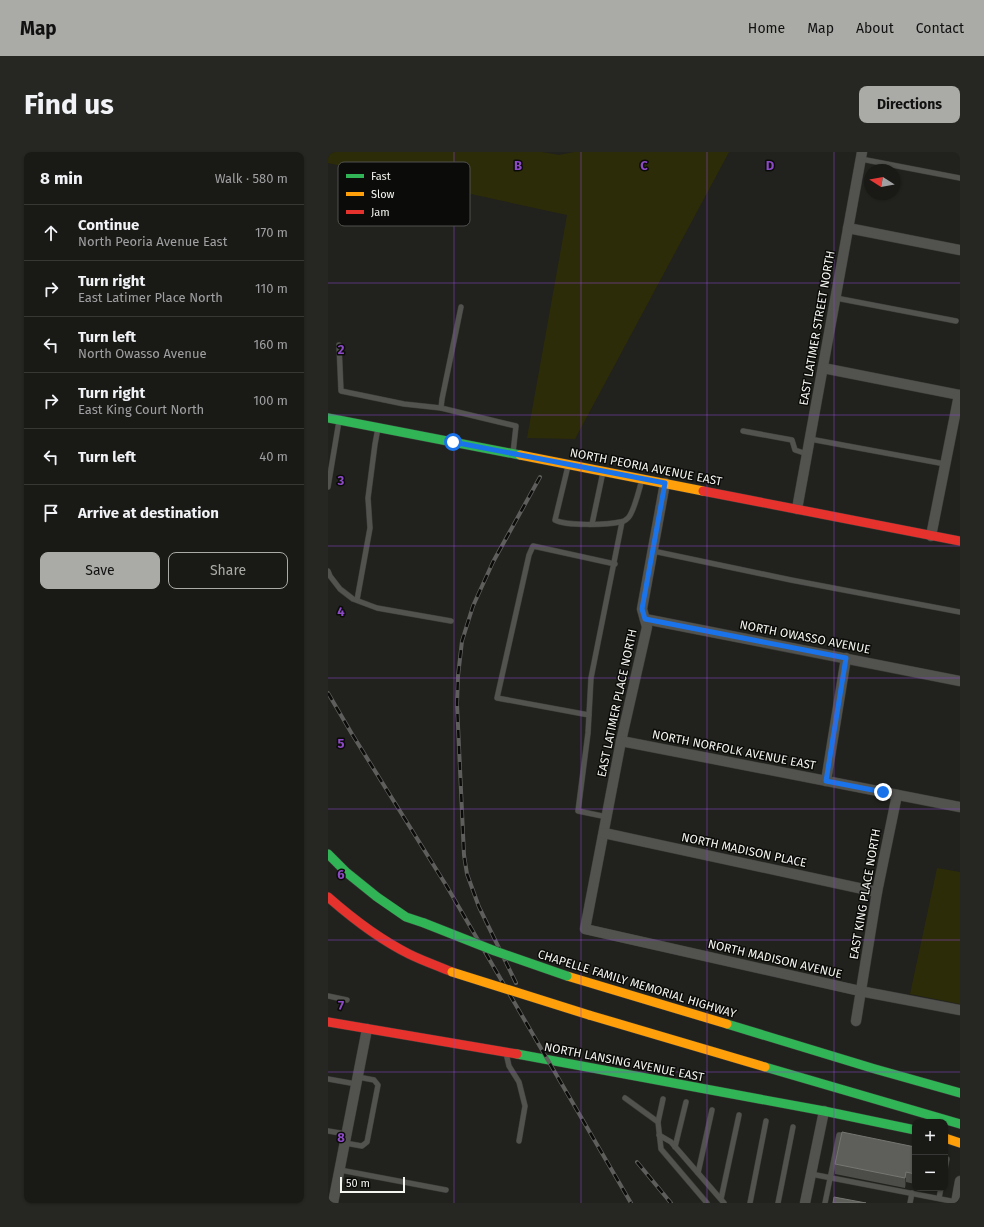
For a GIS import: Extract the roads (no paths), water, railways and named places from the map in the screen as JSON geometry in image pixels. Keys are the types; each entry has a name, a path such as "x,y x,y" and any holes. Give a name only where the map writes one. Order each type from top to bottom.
{"main road":[{"name":"NORTH PEORIA AVENUE EAST","path":"328,418 960,541"},
{"path":"328,846 346,872"},
{"name":"CHAPELLE FAMILY MEMORIAL HIGHWAY","path":"328,854 346,872 377,897 406,917 424,923 464,941 567,976 868,1067 960,1093"},
{"path":"328,897 356,920 409,954 452,972 589,1015 960,1124"},
{"name":"NORTH LANSING AVENUE EAST","path":"328,1022 555,1060 824,1111 912,1129"},
{"path":"948,1139 960,1143"}],"street":[{"name":"EAST LATIMER STREET NORTH","path":"798,509 862,155"},
{"path":"848,228 960,250"},
{"path":"823,368 960,395 931,536"},
{"name":"EAST LATIMER PLACE NORTH","path":"586,929 621,741 647,627 642,609 665,483"},
{"name":"NORTH OWASSO AVENUE","path":"645,619 960,681"},
{"path":"826,781 846,658"},
{"name":"NORTH NORFOLK AVENUE EAST","path":"621,741 960,807"},
{"name":"EAST KING PLACE NORTH","path":"856,1021 877,892 897,795"},
{"name":"NORTH MADISON PLACE","path":"604,833 877,892"},
{"name":"NORTH MADISON AVENUE","path":"586,929 860,991 960,1010"},
{"path":"333,1203 367,1029"},
{"path":"805,1203 824,1111"},
{"path":"956,1202 960,1181"}],"lane":[{"path":"862,155 960,178"},
{"path":"836,298 956,321"},
{"path":"441,408 460,307"},
{"path":"339,345 341,391 404,404 441,408 516,426 512,454"},
{"path":"328,487 340,420"},
{"path":"357,600 370,528 368,498 375,444 379,428"},
{"path":"743,431 792,440 795,450 807,454"},
{"path":"810,439 945,464"},
{"path":"568,465 555,520 560,522 592,524 622,522 630,516 642,479"},
{"path":"592,524 603,471"},
{"path":"607,817 578,811 588,733 591,678 615,564 622,522"},
{"path":"589,715 497,698 529,554 533,546 615,564"},
{"path":"653,551 790,580 960,612"},
{"path":"328,571 340,589 353,599 377,608 451,622"},
{"path":"328,996 347,1000"},
{"path":"506,1052 509,1066 519,1082 525,1106 519,1141"},
{"path":"328,1079 357,1081 374,1080 378,1085 367,1142 362,1146 328,1131"},
{"path":"625,1098 658,1122"},
{"path":"663,1099 658,1122 661,1149 707,1203"},
{"path":"675,1147 686,1102"},
{"path":"698,1173 712,1110"},
{"path":"722,1201 739,1115"},
{"path":"750,1203 766,1121"},
{"path":"778,1203 793,1127"},
{"path":"659,1135 671,1142 722,1201"},
{"path":"825,1203 839,1135 853,1138"},
{"path":"340,1170 446,1190"},
{"path":"811,1174 956,1202"},
{"path":"939,1198 940,1191"},
{"path":"910,1203 912,1193"}],"railway":[{"path":"516,983 479,907 467,874 464,855 457,704 458,676 462,641 473,606 493,562 540,477"},
{"path":"328,693 446,885 631,1203"},
{"path":"637,1162 671,1203"}]}
